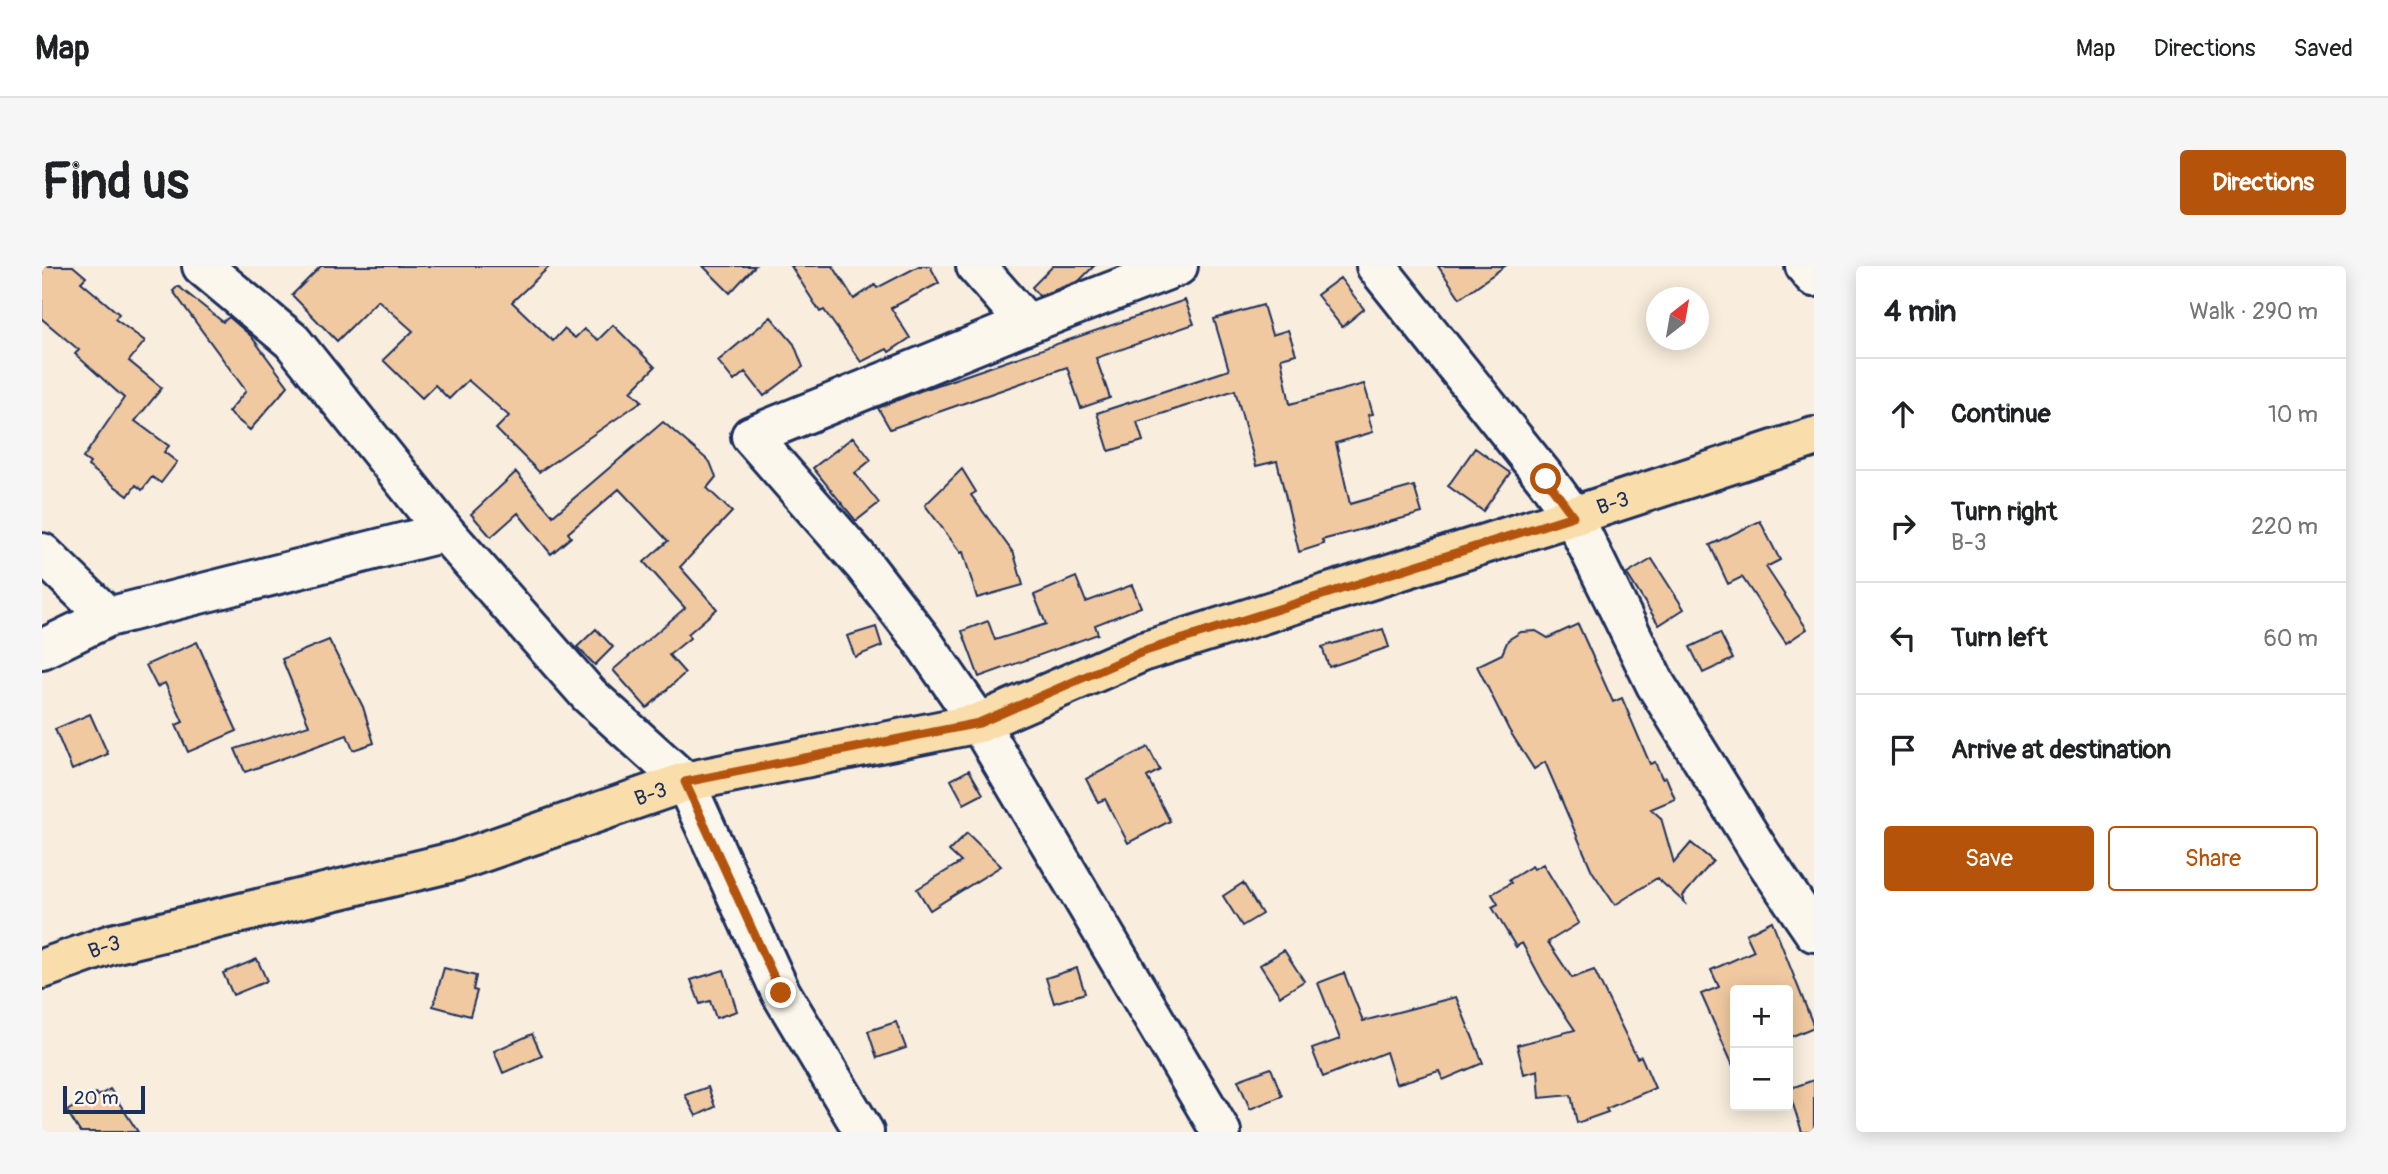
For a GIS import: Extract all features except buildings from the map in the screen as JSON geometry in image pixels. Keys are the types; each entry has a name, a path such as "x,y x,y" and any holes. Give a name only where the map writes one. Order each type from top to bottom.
{"main road":[{"name":"B-3","path":"42,969 112,944 457,861 685,782 979,723 1142,652 1814,437"}],"street":[{"path":"202,266 292,341 445,532 589,695 685,782 781,993 864,1132"},
{"path":"976,266 1027,324"},
{"path":"1178,266 751,436 864,565 921,639 979,723 1221,1132"},
{"path":"1376,266 1573,516 1656,685 1761,854 1814,932"},
{"path":"1805,266 1814,277"},
{"path":"42,649 108,617 445,532"},
{"path":"42,554 108,617"}],"route":[{"path":"781,993 685,782 979,723 1142,652 1573,516 1546,479"}]}
